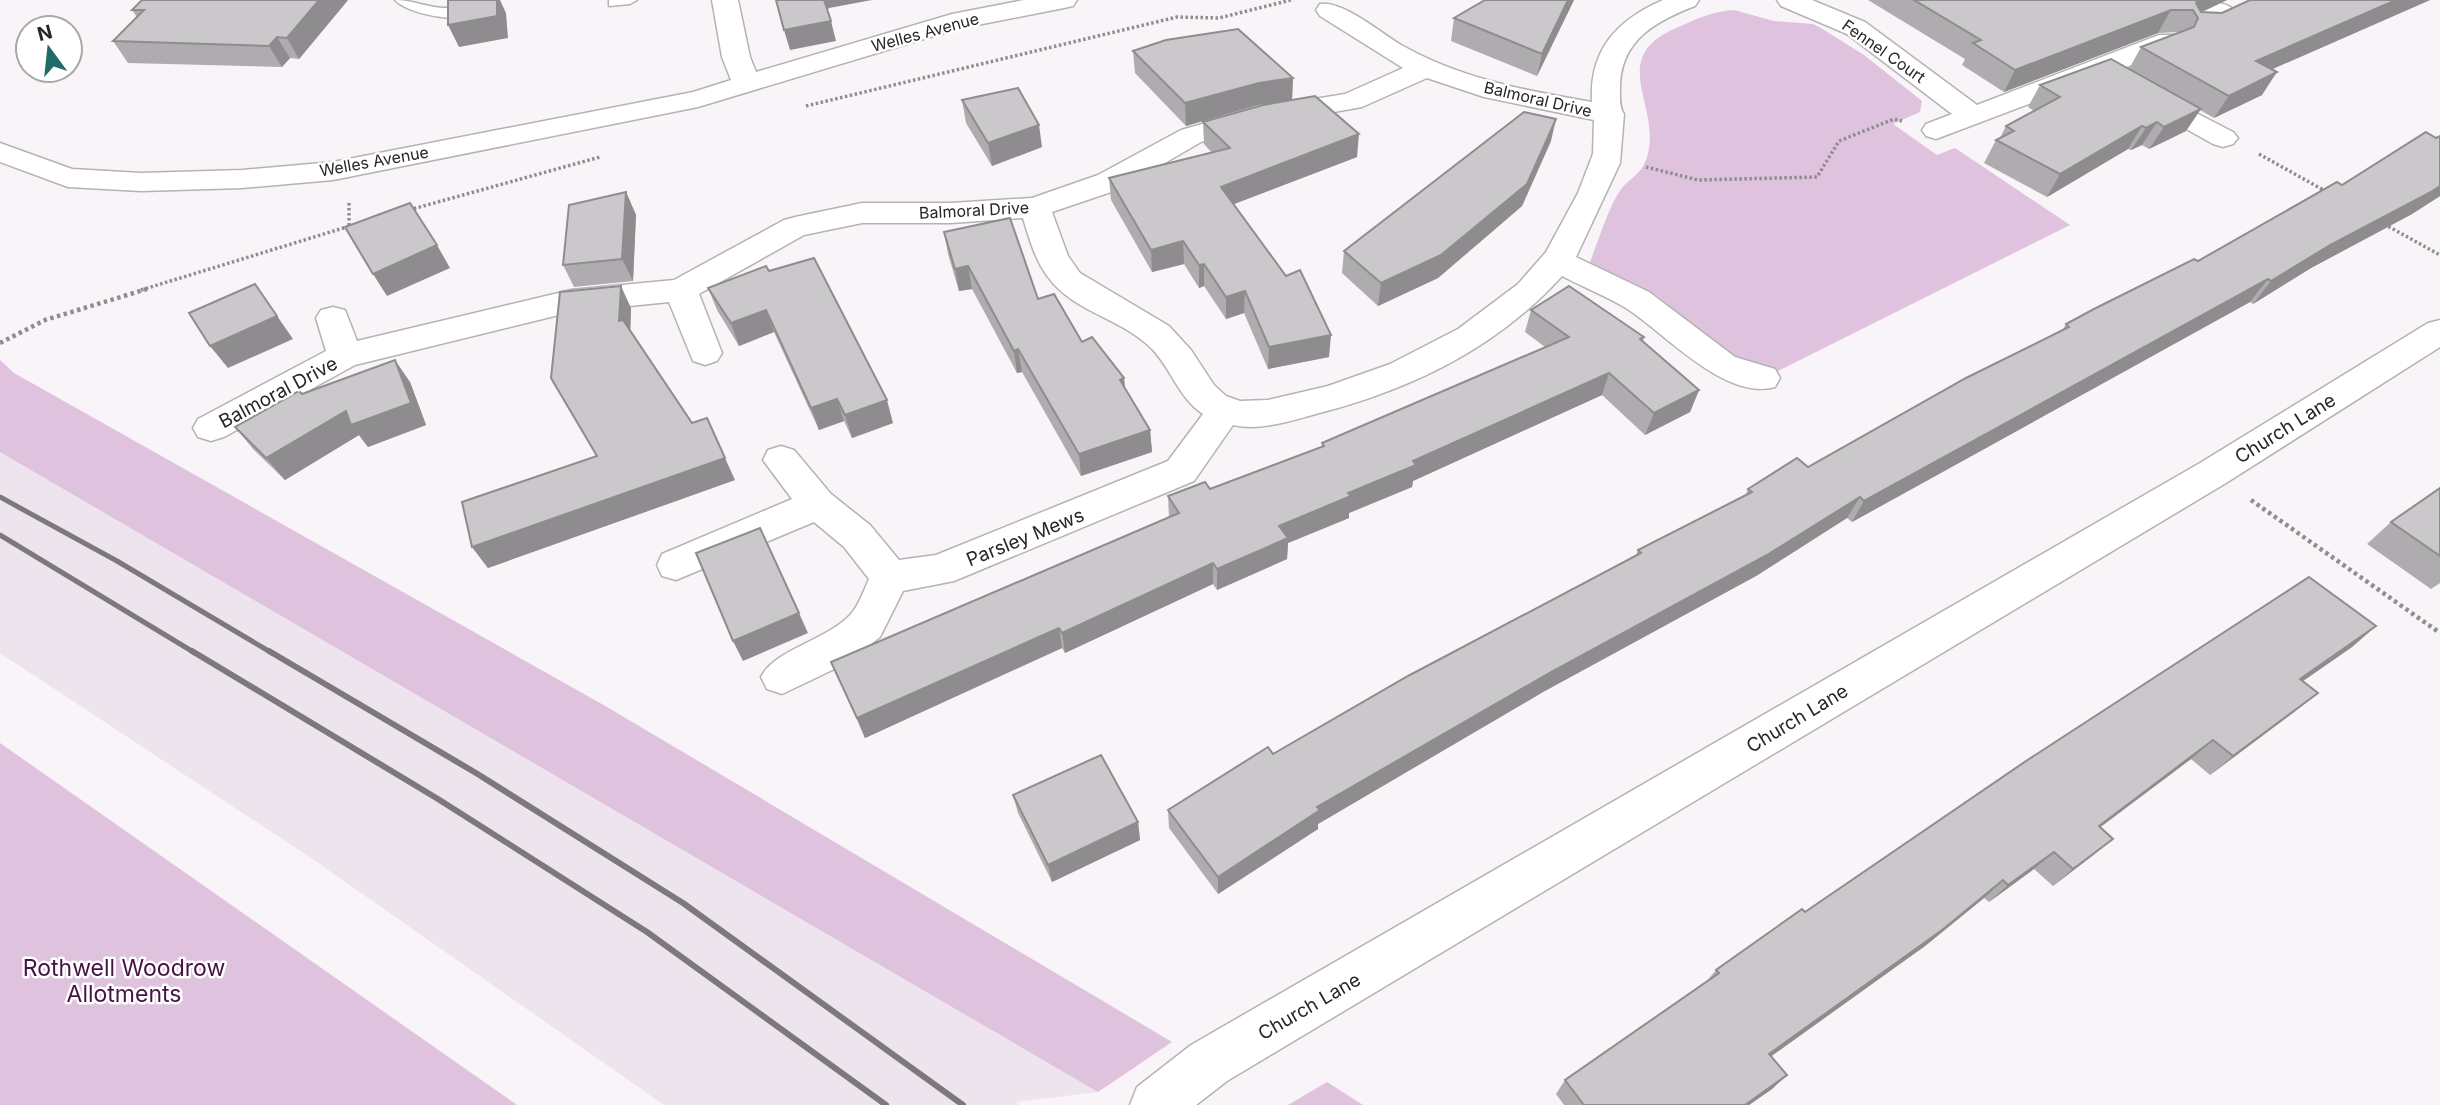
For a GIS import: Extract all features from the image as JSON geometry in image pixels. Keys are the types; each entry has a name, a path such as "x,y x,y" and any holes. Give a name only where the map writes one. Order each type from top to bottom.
{"street":[{"path":"725,0 736,57 747,84"},
{"name":"Welles Avenue","path":"0,152 68,178 141,182 242,179 333,171 698,99 951,22 1064,0"},
{"path":"1035,207 1060,271 1081,290 1137,318 1160,336 1178,357 1198,391 1209,402 1224,410 1243,415 1263,414 1336,398 1413,367 1480,331 1533,288 1557,261 1608,157 1610,114 1606,81 1616,42 1650,14 1686,0"},
{"name":"Fennel Court","path":"1790,0 1856,28 1971,114"},
{"path":"2198,0 2234,9 2198,27"},
{"name":"Balmoral Drive","path":"1329,10 1371,39 1426,68 1505,95 1610,114"},
{"path":"1936,130 1971,114 2169,41"},
{"name":"Balmoral Drive","path":"212,428 345,356 570,301 681,290 795,227 862,213 951,213 1035,207 1109,182 1191,136 1259,117 1352,101 1426,68"},
{"path":"2101,68 2222,138"},
{"path":"1557,261 1637,300 1723,365 1763,378"},
{"path":"681,290 705,353"},
{"name":"Balmoral Drive","path":"333,317 345,356"},
{"name":"Church Lane","path":"1155,1105 1209,1063 2213,473 2440,331"},
{"name":"Parsley Mews","path":"890,577 940,570 1181,471 1224,410"},
{"path":"781,460 818,504 857,536 890,577 866,625 832,651 782,677"},
{"path":"676,565 818,504"}],"lane":[{"path":"402,0 419,9 436,12 490,9"},
{"path":"614,3 630,0"}],"path":[{"path":"800,107 1177,17 1219,18 1292,0"},
{"path":"1608,157 1698,180 1817,177 1839,141 1894,119 1936,130"},
{"path":"2222,138 2243,145 2336,197"},
{"path":"402,212 601,157"},
{"path":"0,343 46,320 363,223"},
{"path":"2382,223 2440,255"},
{"path":"2213,473 2440,633"}],"shaded area":[{"path":"0,450 1098,1092 1016,1102 1019,1105 664,1105 314,860 0,653"}],"green space":[{"path":"1734,10 1774,21 1813,24 1864,55 1922,101 1920,112 1893,124 1937,155 1955,148 2070,225 1774,373 1727,352 1656,295 1588,267 1617,195 1646,160 1650,141 1649,122 1641,87 1643,55 1654,41 1674,29 1711,14"},
{"path":"0,360 14,373 607,707 1172,1042 1098,1092 0,452"},
{"name":"Rothwell Woodrow Allotments","path":"0,743 517,1105 0,1105"},
{"path":"1327,1082 1363,1105 1288,1105"}],"building":[{"path":"142,0 319,0 287,38 277,37 269,46 113,41 144,10 132,10"},
{"path":"448,0 497,0 497,16 448,25"},
{"path":"776,0 824,0 831,21 784,30"},
{"path":"1485,0 1568,0 1542,54 1454,18"},
{"path":"1914,0 2199,0 2196,3 2201,12 2222,13 2250,0 2396,0 2256,61 2277,72 2229,96 2141,47 2194,27 2198,18 2193,10 2171,10 2015,70 1973,43 1981,40"},
{"path":"1238,29 1293,78 1259,83 1185,103 1133,51 1166,40"},
{"path":"2111,59 2201,109 2164,127 2157,122 2146,128 2142,126 2060,174 1996,140 2014,131 2006,126 2060,97 2040,85"},
{"path":"1018,88 1039,125 988,143 962,100"},
{"path":"1315,96 1359,134 1221,187 1286,276 1300,270 1331,335 1269,347 1245,291 1226,297 1204,264 1199,265 1183,241 1151,250 1109,178 1230,148 1203,122 1263,105"},
{"path":"1524,112 1556,119 1527,184 1441,255 1381,283 1344,251"},
{"path":"2426,132 2436,138 2440,136 2440,186 2431,192 1864,501 1860,497 1767,555 1551,672 1317,807 1320,810 1218,877 1168,810 1268,747 1273,754 1408,676 1641,553 1638,550 1752,492 1748,489 1797,458 1808,467 1966,378 2069,327 2066,324 2094,309 2194,259 2198,261 2337,182 2342,185"},
{"path":"626,192 622,259 563,265 569,205"},
{"path":"410,203 437,245 373,274 345,227"},
{"path":"1010,218 1038,299 1054,294 1082,342 1092,337 1124,378 1120,380 1150,430 1079,454 1018,349 1014,351 968,266 955,269 944,232"},
{"path":"814,258 887,400 845,415 837,399 811,408 766,310 731,323 708,288 766,266 769,271"},
{"path":"255,284 277,316 210,346 189,313"},
{"path":"621,286 619,321 623,320 692,423 707,418 725,458 472,547 462,502 597,456 551,378 560,292"},
{"path":"1569,286 1644,337 1640,339 1699,390 1654,413 1609,373 1413,461 1416,465 1348,493 1351,496 1279,526 1288,538 1217,569 1213,563 1062,633 1059,628 857,718 831,662 1179,513 1168,496 1205,482 1210,489 1324,446 1322,443 1569,337 1531,310"},
{"path":"395,360 411,403 351,425 346,411 266,458 235,427 299,391 302,394"},
{"path":"2440,488 2440,556 2391,522"},
{"path":"760,528 799,613 733,641 696,553"},
{"path":"2309,577 2376,626 2300,679 2318,693 2233,756 2213,740 2099,826 2113,839 2073,869 2054,852 2008,885 2003,880 1942,930 1769,1054 1787,1075 1745,1105 1584,1105 1565,1080 1719,973 1716,970 1802,909 1805,912 2026,761"},
{"path":"1101,755 1138,822 1048,865 1013,795"}],"railway":[{"path":"0,497 117,561 272,653"},
{"path":"0,535 195,653"},
{"path":"192,651 438,799 647,932 886,1105"},
{"path":"269,651 476,773 683,903 963,1105"}]}
